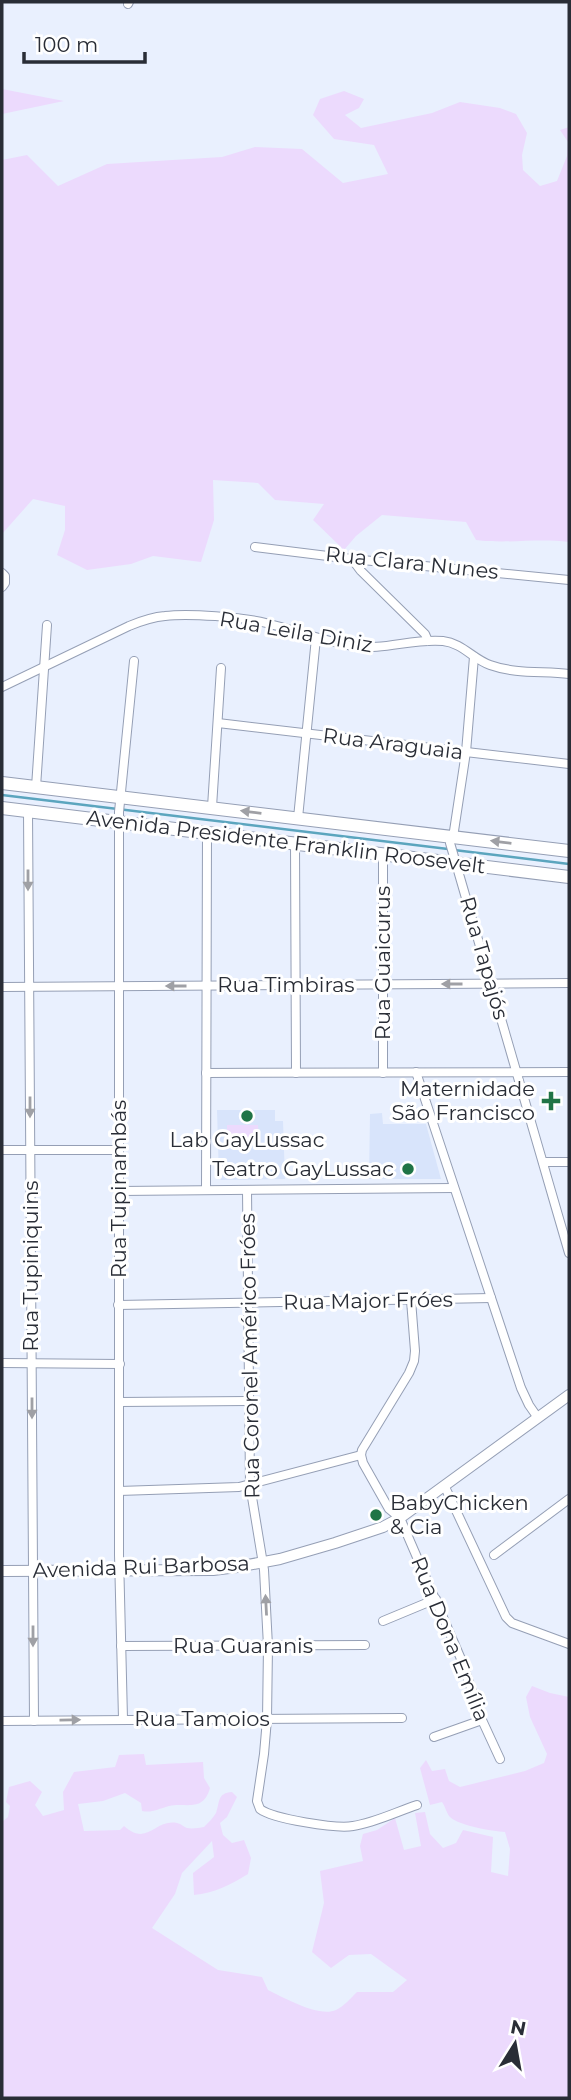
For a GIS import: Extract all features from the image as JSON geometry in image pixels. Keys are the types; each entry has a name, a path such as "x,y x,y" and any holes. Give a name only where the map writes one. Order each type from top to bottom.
{"main road":[{"name":"Avenida Presidente Franklin Roosevelt","path":"2,783 36,787 207,833 383,854 455,858 569,877"},
{"name":"Avenida Presidente Franklin Roosevelt","path":"2,808 28,811 212,807 452,840 569,851"},
{"name":"Avenida Rui Barbosa","path":"2,1571 214,1570 263,1563 335,1543 383,1527 400,1518 569,1395"}],"street":[{"name":"Rua Clara Nunes","path":"255,547 569,580"},
{"path":"352,559 425,634 428,641"},
{"path":"2,573 5,583 2,587"},
{"name":"Rua Leila Diniz","path":"2,687 129,626 168,615 265,622 316,638 364,648 428,641 454,643 490,665 511,670 569,674"},
{"path":"36,787 47,625"},
{"path":"298,818 316,638"},
{"name":"Rua Tapajós","path":"474,657 466,752 452,840 491,984 569,1248"},
{"name":"Rua Tupinambás","path":"123,1719 119,1571 119,808 134,661"},
{"path":"212,807 222,668"},
{"name":"Rua Araguaia","path":"218,723 569,764"},
{"name":"Rua Tupiniquins","path":"28,811 34,1721"},
{"path":"206,1190 207,833"},
{"path":"295,844 296,1073"},
{"name":"Rua Guaicurus","path":"383,854 383,1073"},
{"name":"Rua Timbiras","path":"2,987 569,983"},
{"path":"416,1072 521,1388 538,1418"},
{"path":"206,1073 569,1072"},
{"path":"2,1150 119,1150"},
{"path":"543,1162 569,1162"},
{"path":"119,1191 454,1188"},
{"name":"Rua Coronel Américo Fróes","path":"247,1190 250,1485 263,1563 268,1646 267,1719 257,1801 260,1809 276,1817 340,1826 352,1826 417,1805"},
{"name":"Rua Major Fróes","path":"118,1305 491,1298"},
{"path":"119,1491 250,1485 360,1455 414,1361 411,1300"},
{"path":"2,1363 120,1364"},
{"path":"119,1402 248,1401"},
{"name":"Rua Dona Emília","path":"360,1455 389,1509 400,1518 461,1659 482,1720 500,1759"},
{"path":"445,1487 506,1617 519,1626 569,1644"},
{"path":"494,1555 569,1499"},
{"path":"383,1621 436,1599"},
{"name":"Rua Guaranis","path":"121,1646 365,1645"},
{"name":"Rua Tamoios","path":"2,1721 402,1717"},
{"path":"434,1737 482,1720"}],"shaded area":[{"path":"2,89 64,101 2,114"},
{"path":"344,91 364,99 359,108 345,115 361,128 432,113 460,102 500,108 516,114 527,133 522,155 523,170 540,186 557,181 567,156 568,142 560,130 569,127 569,542 476,540 466,522 382,515 356,536 344,550 313,520 324,504 275,500 258,483 213,480 214,520 201,562 153,556 131,564 87,570 57,555 65,530 65,506 33,499 2,534 2,160 27,155 58,186 107,164 222,157 255,147 302,149 343,183 388,174 374,145 334,139 313,115 320,99"},
{"path":"217,1110 275,1110 275,1121 283,1121 285,1179 219,1178"},
{"path":"382,1113 383,1124 426,1124 441,1179 369,1179 370,1114"},
{"path":"227,1125 258,1125 259,1144 227,1145"},
{"path":"532,1686 569,1697 569,2098 2,2098 2,1822 8,1817 10,1806 6,1802 9,1787 30,1781 42,1792 35,1805 43,1816 64,1810 63,1792 74,1772 115,1767 119,1755 144,1754 146,1765 203,1762 204,1778 210,1788 207,1796 198,1804 142,1811 141,1803 125,1793 103,1801 78,1804 84,1831 120,1830 124,1826 139,1834 169,1823 179,1823 189,1828 204,1827 216,1813 221,1796 232,1792 237,1797 227,1817 220,1823 223,1835 232,1843 244,1840 251,1858 248,1874 222,1888 194,1895 193,1873 214,1857 212,1841 182,1873 175,1894 152,1928 218,1970 262,1977 268,1990 301,2006 329,2012 341,2007 357,1992 393,1992 407,1980 371,1954 349,1955 331,1968 312,1952 324,1903 320,1871 363,1861 360,1846 363,1834 377,1830 395,1818 404,1850 421,1846 415,1813 425,1812 430,1834 443,1848 456,1843 463,1830 493,1837 491,1872 508,1876 510,1849 505,1832 461,1823 449,1816 442,1802 430,1805 420,1768 426,1760 432,1771 445,1769 449,1781 460,1787 525,1771 544,1763 547,1754 530,1717 526,1697"}],"waterway":[{"path":"2,795 448,849"},
{"path":"454,850 569,864"}],"place":[{"name":"Maternidade São Francisco","path":"551,1101"},
{"name":"Lab GayLussac","path":"247,1116"},
{"name":"Teatro GayLussac","path":"408,1169"},
{"name":"BabyChicken & Cia","path":"376,1515"}]}
